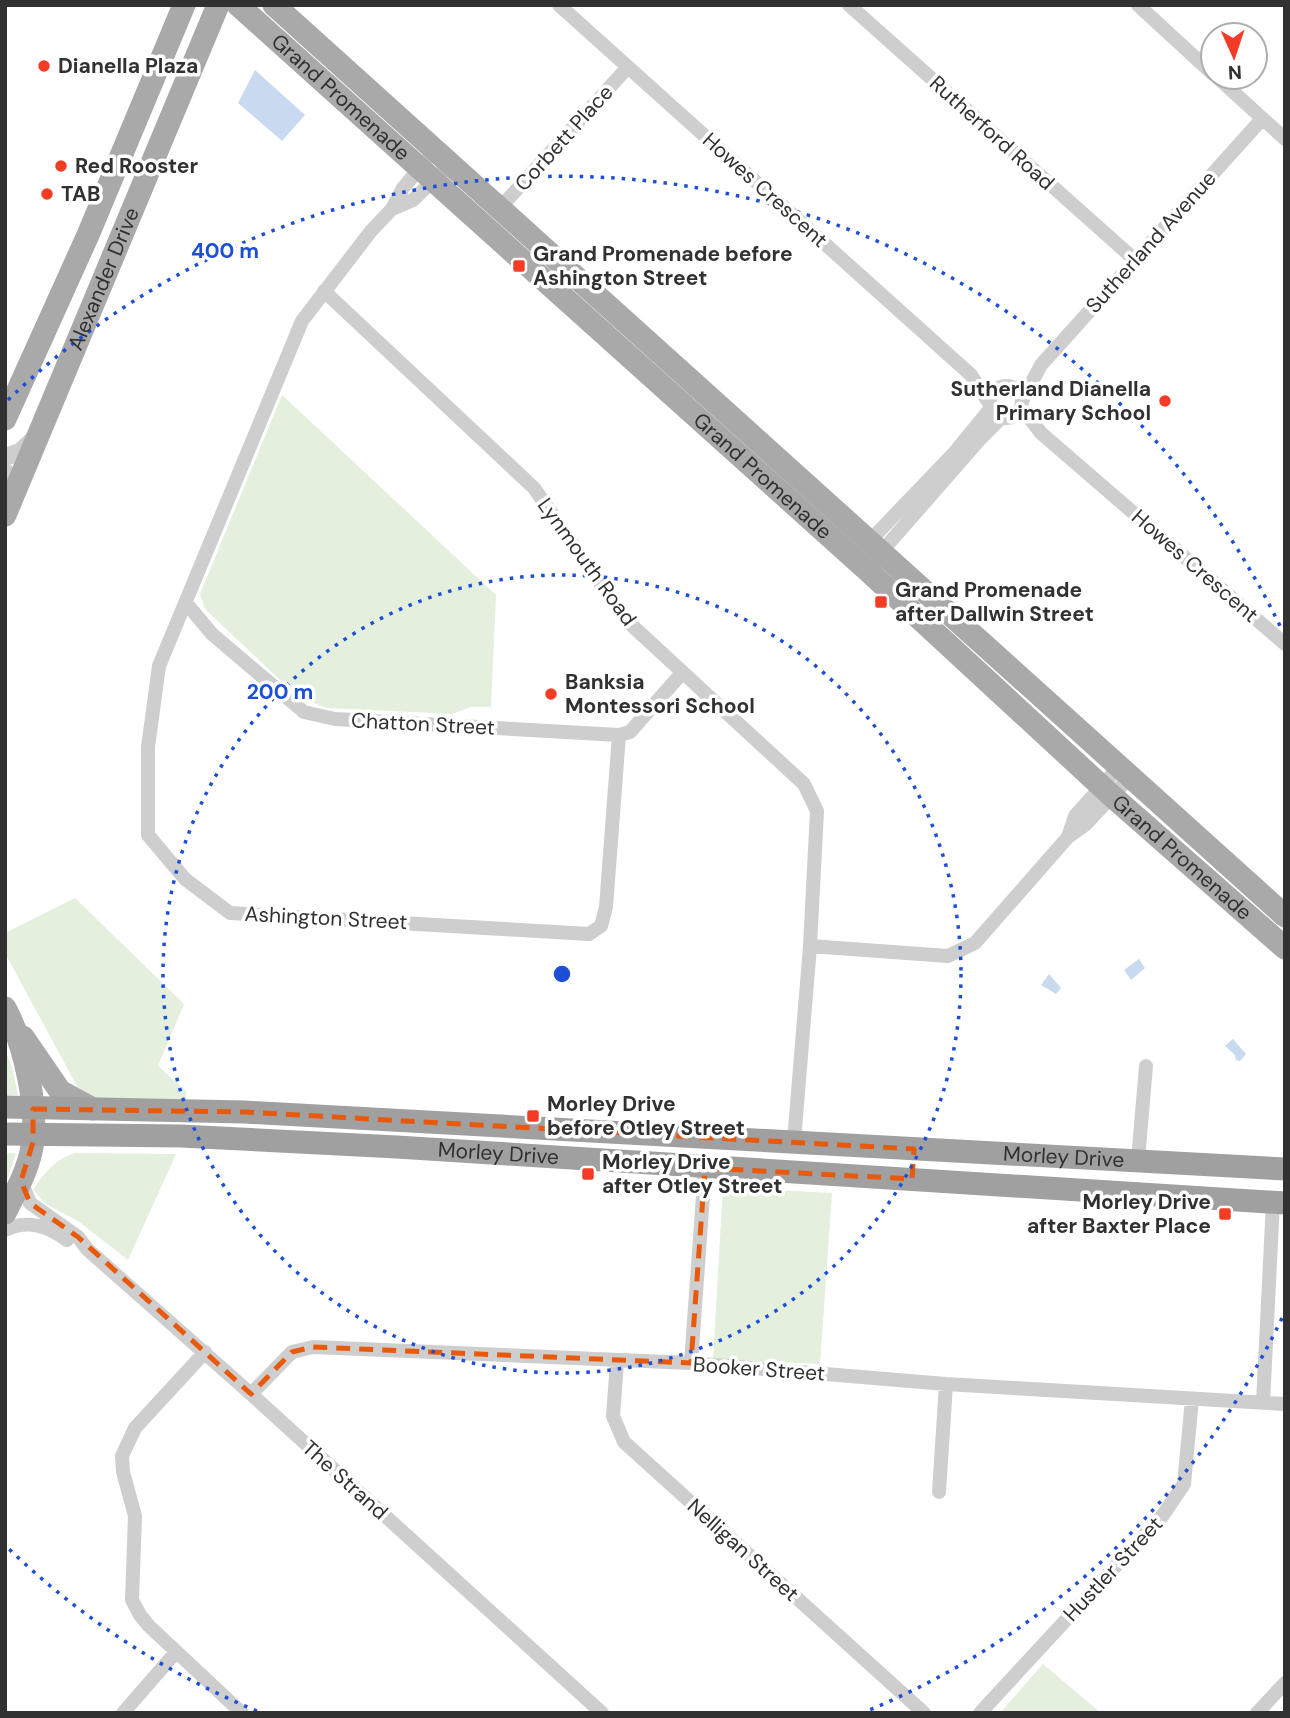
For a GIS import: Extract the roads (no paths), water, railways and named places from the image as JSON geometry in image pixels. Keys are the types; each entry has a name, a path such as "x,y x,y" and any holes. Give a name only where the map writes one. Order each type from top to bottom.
{"highway":[{"name":"Morley Drive","path":"5,1107 258,1112 1285,1169"},
{"name":"Morley Drive","path":"5,1134 181,1136 478,1152 1279,1203"},
{"path":"912,1179 914,1149"}],"main road":[{"name":"Alexander Drive","path":"5,419 88,235 184,5"},
{"name":"Alexander Drive","path":"8,509 218,5"},
{"name":"Grand Promenade","path":"238,5 426,175 726,428 868,555 1124,772 1285,916"},
{"name":"Grand Promenade","path":"274,5 499,209 726,428"},
{"name":"Grand Promenade","path":"868,555 1107,791 1285,948"},
{"path":"8,1014 60,1091 93,1109"},
{"path":"5,1213 21,1181 34,1133 33,1109 24,1062 8,1014"}],"street":[{"name":"Howes Crescent","path":"559,5 971,375 998,412 1041,433 1285,644"},
{"name":"Rutherford Road","path":"849,5 1135,260"},
{"path":"1138,5 1199,60"},
{"name":"Corbett Place","path":"499,209 628,67"},
{"path":"1232,91 1285,139"},
{"name":"Sutherland Avenue","path":"1022,404 1041,365 1262,119"},
{"name":"Ashington Street","path":"442,157 426,175 413,200 392,209 371,231 302,321 159,666 148,747 148,835 185,878 230,913 589,934 601,926 606,907 619,736"},
{"name":"Lynmouth Road","path":"324,291 534,488 626,620 804,785 817,811 810,946 794,1141"},
{"name":"Sutherland Avenue","path":"1003,387 1041,365"},
{"name":"Howes Crescent","path":"971,375 1003,387"},
{"path":"868,555 931,485 995,422 998,412 992,393 1003,387 1017,391 1022,404 1019,412 998,412"},
{"name":"Howes Crescent","path":"1022,404 1041,433"},
{"path":"5,457 20,452 37,436"},
{"path":"5,472 10,485 8,509"},
{"name":"Chatton Street","path":"186,603 212,634 304,712 335,719 619,736"},
{"path":"619,736 631,732 682,673"},
{"path":"810,946 948,956 975,943 1068,837 1086,824 1107,791 1124,772"},
{"path":"1138,1160 1146,1066"},
{"path":"691,1363 705,1168"},
{"name":"The Strand","path":"21,1181 30,1202 78,1237 88,1249 601,1713"},
{"path":"1263,1403 1279,1203"},
{"name":"The Strand","path":"5,1230 19,1224 39,1225 58,1233 72,1245 88,1249"},
{"name":"Booker Street","path":"251,1394 292,1352 313,1347 617,1362 691,1363 946,1384 1285,1404"},
{"path":"205,1352 135,1429 122,1456 122,1472 135,1516 132,1600 140,1615 176,1652 243,1713"},
{"name":"Nelligan Street","path":"617,1362 613,1416 624,1443 924,1713"},
{"path":"939,1492 946,1384"},
{"name":"Hustler Street","path":"980,1713 1163,1516 1184,1485 1192,1399"},
{"path":"123,1713 176,1652"},
{"path":"1257,1713 1285,1683"}],"water":[{"path":"255,70 305,115 282,141 238,103"},
{"path":"1139,959 1145,968 1131,980 1124,970"},
{"path":"1049,974 1061,988 1056,994 1041,985"},
{"path":"1233,1039 1246,1054 1240,1061 1236,1060 1235,1055 1225,1046"}],"place":[{"name":"Dianella Plaza","path":"44,66"},
{"name":"Red Rooster","path":"61,166"},
{"name":"TAB","path":"47,194"},
{"name":"Grand Promenade before Ashington Street","path":"519,266"},
{"name":"Sutherland Dianella Primary School","path":"1165,401"},
{"name":"Grand Promenade after Dallwin Street","path":"881,602"},
{"name":"Banksia Montessori School","path":"551,694"},
{"name":"Morley Drive before Otley Street","path":"533,1116"},
{"name":"Morley Drive after Otley Street","path":"588,1174"},
{"name":"Morley Drive after Baxter Place","path":"1225,1214"}]}
